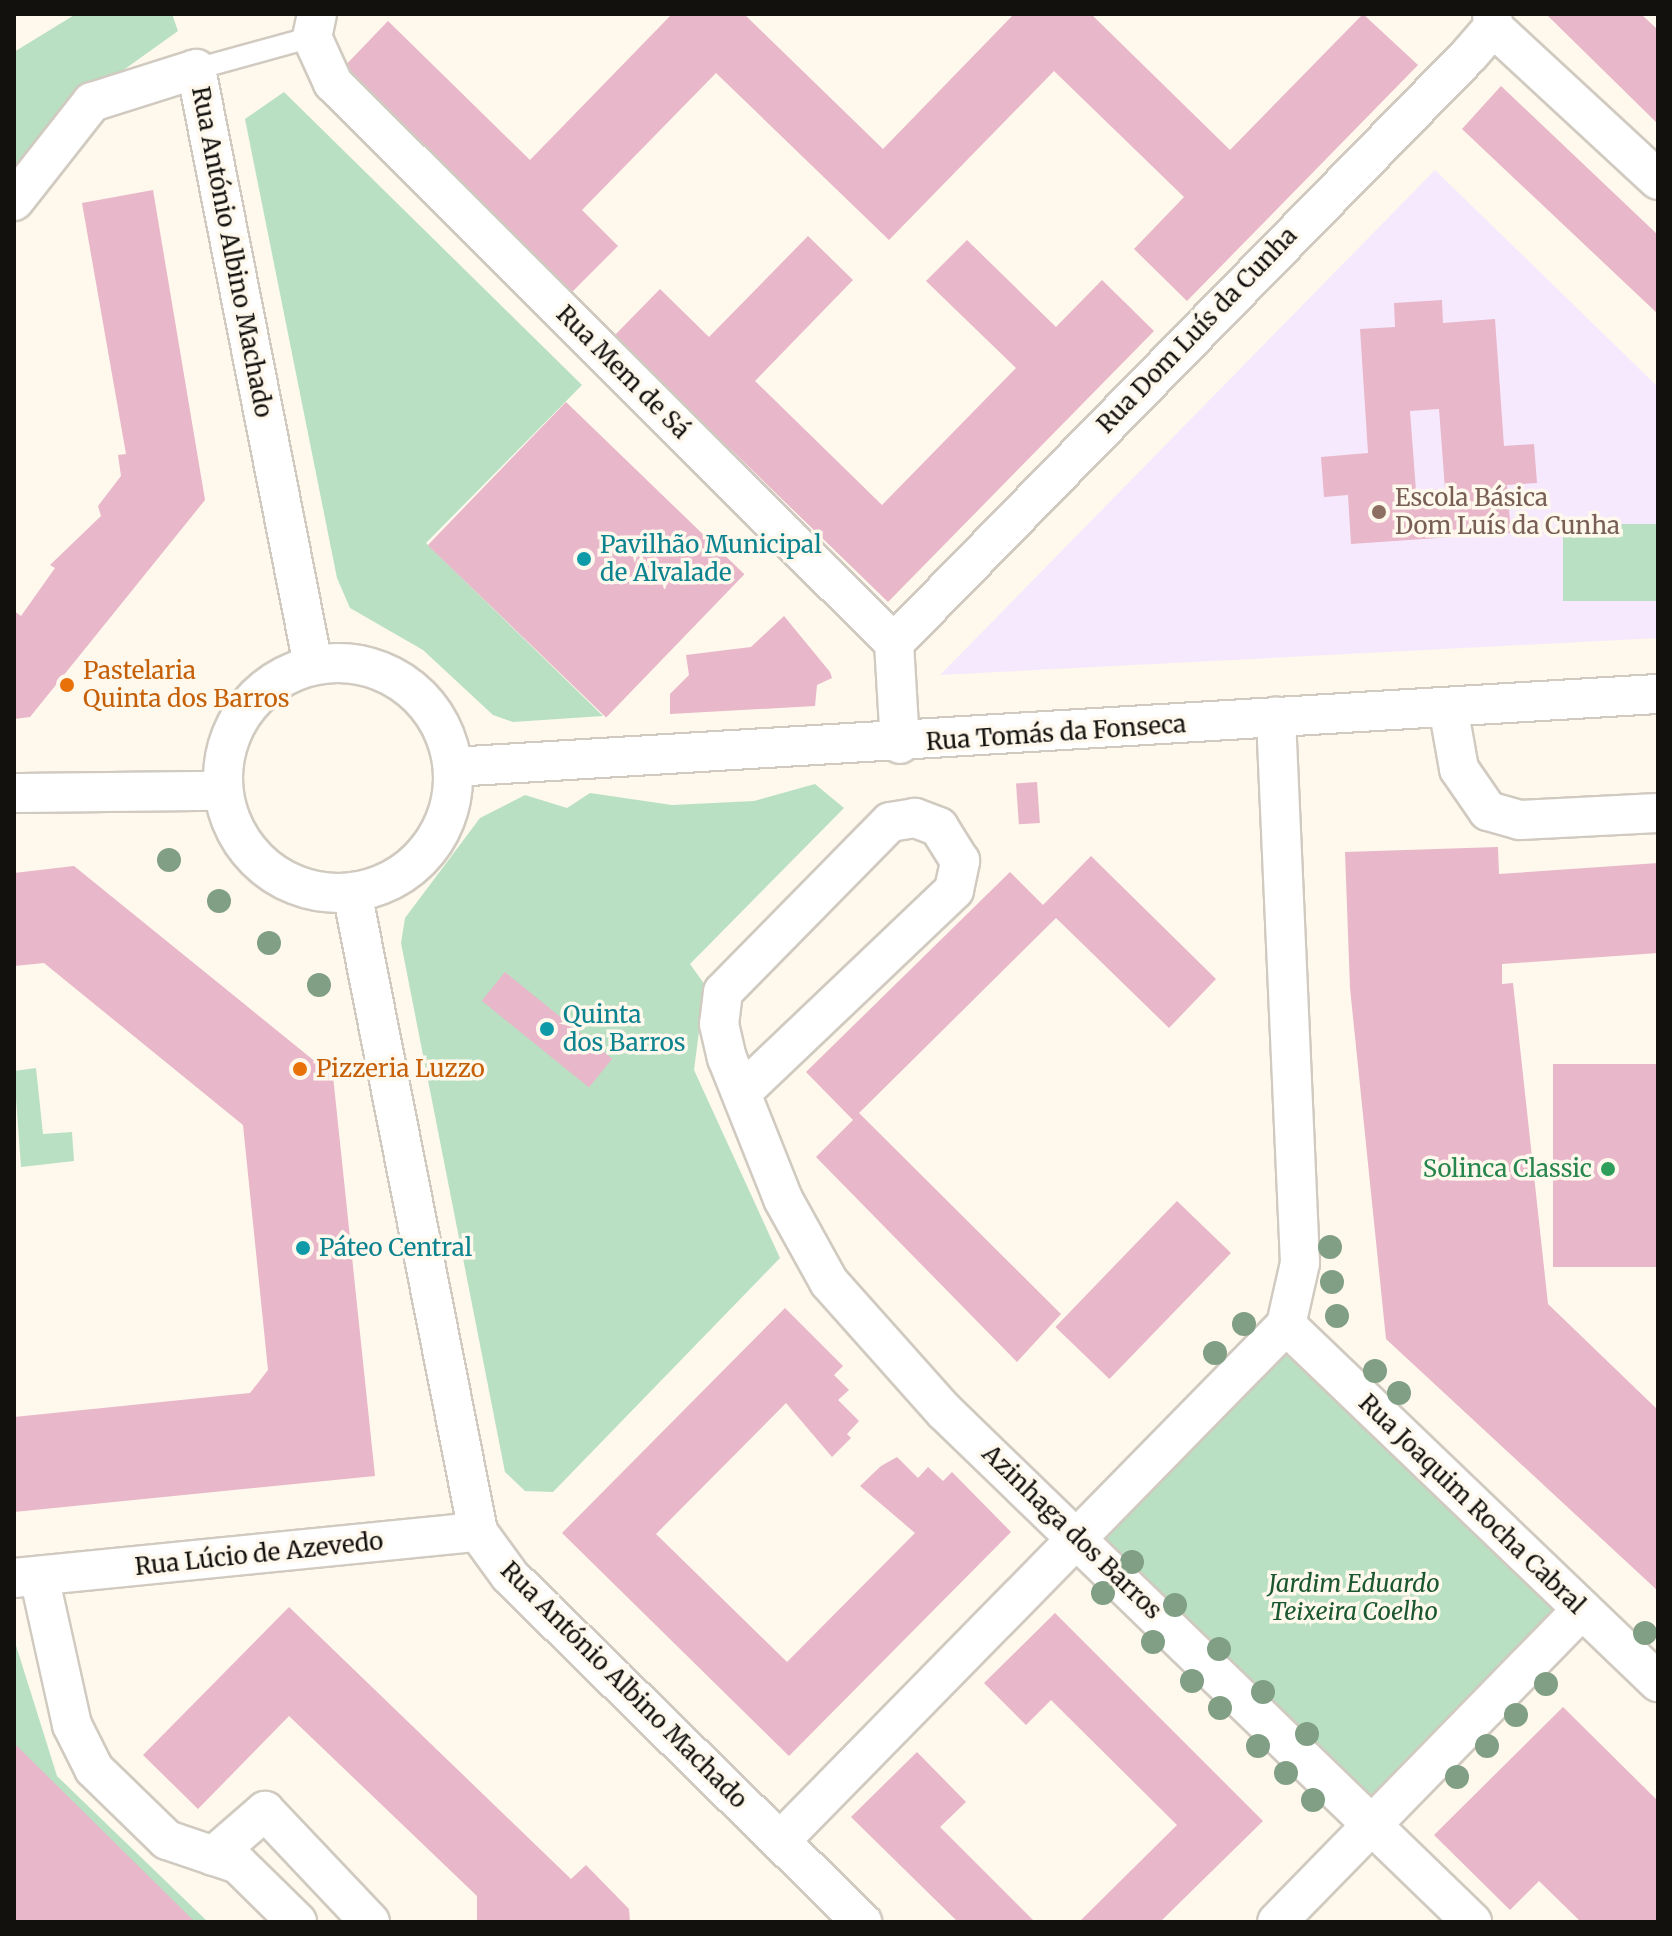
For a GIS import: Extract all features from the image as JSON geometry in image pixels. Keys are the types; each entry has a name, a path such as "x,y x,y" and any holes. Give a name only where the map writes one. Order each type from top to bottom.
{"street":[{"path":"1492,20 1658,180"},
{"name":"Rua Dom Luís da Cunha","path":"894,643 1492,20"},
{"name":"Rua Mem de Sá","path":"314,25 333,83 894,643"},
{"name":"Rua António Albino Machado","path":"14,201 92,102 196,69 313,665"},
{"path":"894,643 900,744"},
{"path":"352,663 390,675 421,698 443,730 453,767 442,824 416,863 352,892 292,884 266,869 230,820 222,791 235,725 255,698 313,665 352,663"},
{"name":"Rua Tomás da Fonseca","path":"453,767 900,744 1658,694"},
{"path":"1448,707 1459,769 1488,811 1520,820 1658,813"},
{"path":"780,1841 1286,1325 1300,1263 1276,717"},
{"path":"14,793 222,791"},
{"name":"Azinhaga dos Barros","path":"742,1092 954,890 956,847 939,827 915,818 890,822 723,992 719,1024 742,1092 783,1199 829,1282 944,1411 1077,1535 1472,1922"},
{"name":"Rua António Albino Machado","path":"352,892 478,1532 510,1576 862,1922"},
{"name":"Rua Joaquim Rocha Cabral","path":"1286,1325 1658,1682"},
{"name":"Rua Lúcio de Azevedo","path":"297,1922 238,1864 167,1840 94,1769 72,1725 26,1577 478,1532"},
{"path":"1277,1922 1582,1609"},
{"path":"213,1856 265,1811 365,1920"}],"lane":[{"path":"196,69 314,25"}],"shaded area":[{"name":"Escola Básica Dom Luís da Cunha","path":"1435,170 1658,387 1658,638 940,675"}],"green space":[{"path":"76,14 172,14 178,31 83,99 14,175 14,52"},
{"path":"284,92 582,385 426,543 603,716 513,722 493,715 423,650 350,608 337,578 245,119"},
{"path":"1563,524 1658,524 1658,601 1563,601"},
{"path":"815,784 844,808 690,964 705,985 694,1070 780,1258 553,1492 525,1491 505,1472 401,943 405,918 480,818 525,795 567,808 590,793 672,805 754,801"},
{"path":"36,1068 43,1134 72,1132 74,1161 21,1167 14,1071"},
{"name":"Jardim Eduardo Teixeira Coelho","path":"1286,1325 1581,1610 1375,1823 1080,1538"},
{"path":"14,1639 57,1776 208,1922 14,1922"}],"building":[{"path":"672,14 744,14 883,149 1014,14 1091,14 1230,150 1363,14 1418,65 1187,301 1134,249 1184,197 1054,71 889,240 716,73 582,210 618,246 569,295 339,72 388,21 530,160"},
{"path":"1546,14 1641,14 1658,30 1658,124"},
{"path":"1501,86 1658,235 1658,314 1462,129"},
{"path":"153,190 205,500 30,717 14,719 14,611 21,616 55,568 50,565 101,516 98,506 121,476 118,455 126,454 82,203"},
{"path":"808,236 853,280 755,381 882,505 1016,368 926,281 967,240 1056,327 1102,280 1154,331 888,602 614,336 660,289 709,337"},
{"path":"1442,300 1443,323 1495,319 1504,446 1534,444 1537,483 1507,485 1511,533 1351,544 1348,495 1324,497 1321,457 1368,453 1360,329 1395,327 1394,303","holes":["1439,409 1445,489 1416,491 1410,411"]},
{"name":"Pavilhão Municipal de Alvalade","path":"566,402 744,574 606,717 428,545"},
{"path":"784,616 830,672 832,678 817,685 815,706 670,714 670,694 689,675 686,655 751,647"},
{"path":"1037,782 1040,823 1019,824 1016,783"},
{"path":"1498,847 1499,874 1658,863 1658,953 1502,964 1502,984 1513,983 1548,1304 1658,1410 1658,1591 1386,1339 1350,988 1345,852"},
{"path":"1091,856 1216,979 1169,1028 1056,918 859,1113 1061,1314 1017,1362 816,1157 853,1120 806,1072 1010,872 1043,905"},
{"name":"Páteo Central","path":"74,866 333,1076 375,1476 14,1512 14,1417 250,1393 268,1370 243,1125 44,963 14,966 14,873"},
{"name":"Quinta dos Barros","path":"505,972 612,1059 589,1088 482,1001"},
{"name":"Solinca Classic","path":"1553,1064 1658,1064 1658,1267 1553,1267"},
{"path":"1177,1201 1231,1253 1109,1379 1055,1327"},
{"path":"785,1308 843,1366 834,1375 849,1390 838,1400 859,1421 847,1434 851,1438 832,1457 786,1403 656,1534 787,1662 915,1533 860,1486 881,1466 897,1457 918,1478 928,1467 943,1481 952,1472 1011,1532 789,1756 562,1533"},
{"path":"289,1607 571,1879 586,1865 629,1909 630,1922 477,1922 477,1896 289,1716 198,1809 143,1755"},
{"path":"1055,1613 1263,1821 1160,1922 1079,1922 1177,1825 1051,1700 1026,1725 984,1683"},
{"path":"1563,1707 1658,1801 1658,1922 1581,1922 1539,1881 1510,1910 1434,1835"},
{"path":"14,1743 195,1922 14,1922"},
{"path":"917,1752 966,1802 940,1827 1035,1922 958,1922 851,1817"}],"place":[{"name":"Escola Básica Dom Luís da Cunha","path":"1379,512"},
{"name":"Pavilhão Municipal de Alvalade","path":"584,559"},
{"name":"Pastelaria Quinta dos Barros","path":"67,685"},
{"name":"Quinta dos Barros","path":"547,1029"},
{"name":"Pizzeria Luzzo","path":"300,1069"},
{"name":"Solinca Classic","path":"1608,1169"},
{"name":"Páteo Central","path":"303,1248"}]}
